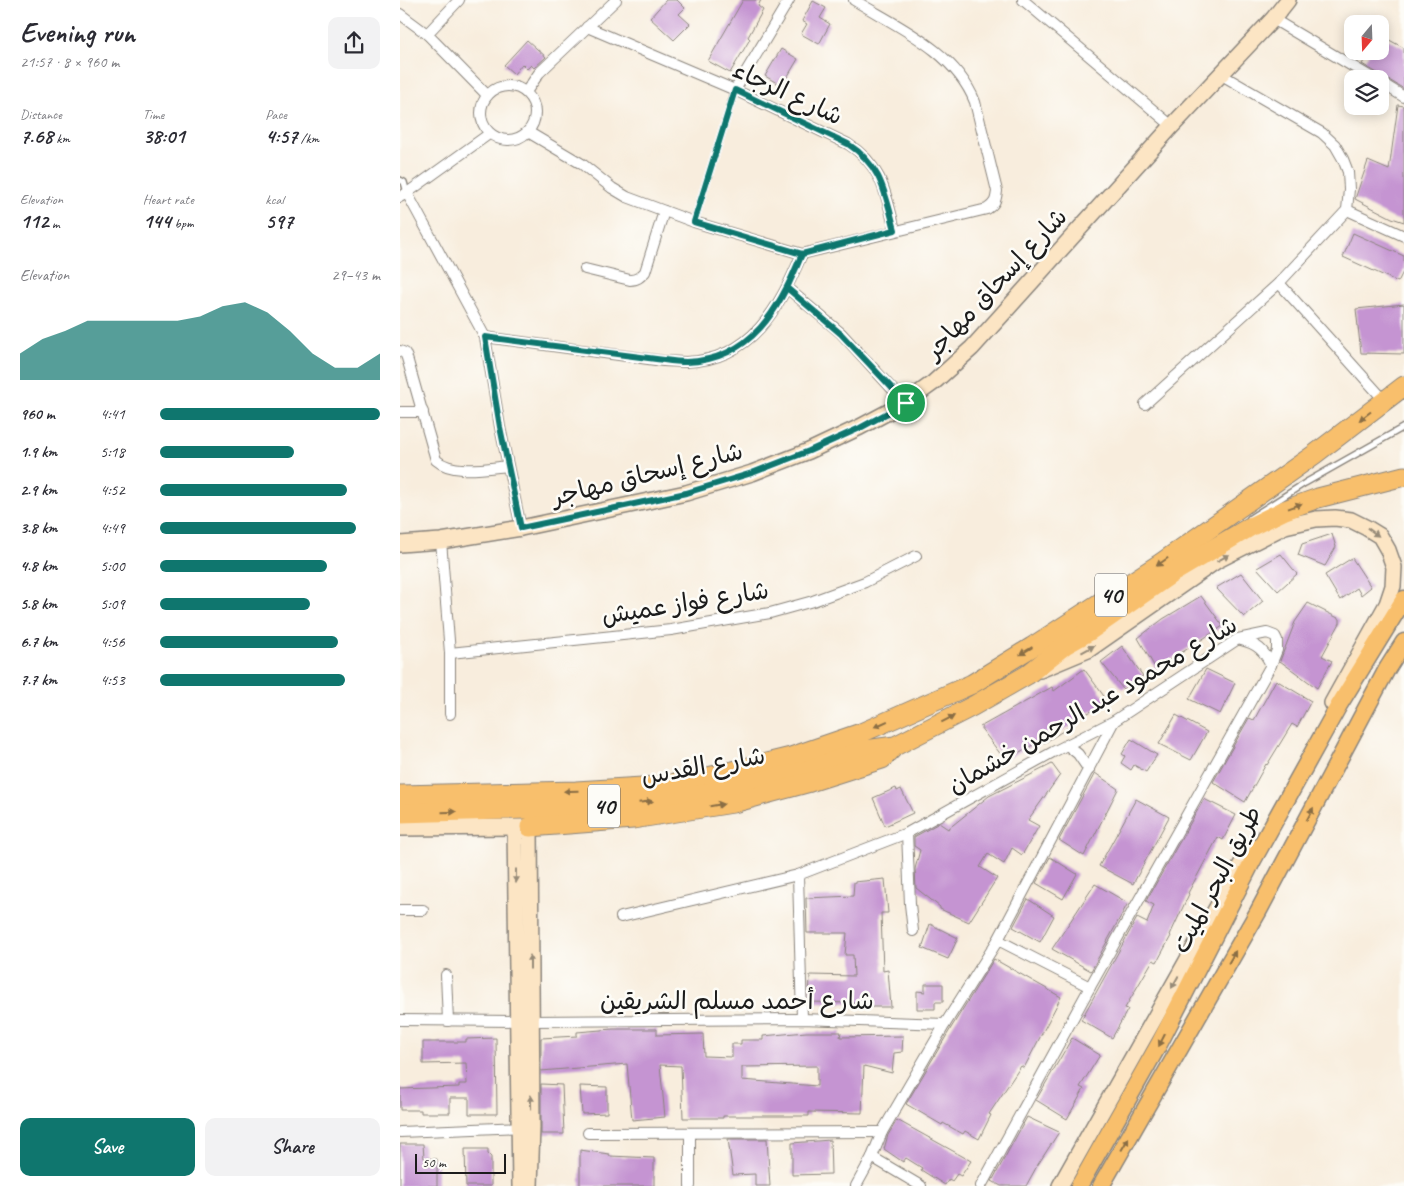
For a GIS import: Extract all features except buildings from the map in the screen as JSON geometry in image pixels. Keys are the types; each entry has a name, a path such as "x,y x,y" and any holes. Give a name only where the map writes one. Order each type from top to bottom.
{"highway":[{"name":"40","path":"1385,401 1404,386"},
{"name":"شارع القدس","path":"400,795 557,792 659,786 708,777 791,757 861,733 972,684 1032,647 1161,563 1315,454 1385,401"},
{"name":"40","path":"895,746 973,706 1027,675 1065,645 1088,632 1198,557 1250,527 1286,510 1318,498 1404,476"},
{"name":"شارع القدس","path":"400,813 562,808 699,795 805,771 865,750 895,746"},
{"path":"523,827 633,819 733,803 810,782 882,759 895,746"}],"main road":[{"name":"طريق البحر الميت","path":"1079,1186 1159,1044 1258,851 1339,705 1404,599"},
{"path":"1101,1186 1258,912 1387,669 1404,642"},
{"path":"1387,669 1404,656"}],"street":[{"path":"427,34 459,0"},
{"path":"526,92 539,73 616,0"},
{"path":"735,90 789,0"},
{"path":"528,132 582,164 612,188 627,197 694,222 802,254 987,209 995,202 997,191 975,102 970,90 958,73 928,45 854,0"},
{"path":"1023,0 1172,126"},
{"name":"شارع إسحاق مهاجر","path":"400,544 441,541 521,528 686,493 752,473 809,451 860,428 906,403 933,383 972,348 1172,126 1273,19 1284,1"},
{"path":"400,14 427,34 487,95"},
{"path":"1273,19 1359,70"},
{"name":"شارع الرجاء","path":"587,27 735,90 859,151 870,162 879,176 895,230"},
{"path":"1145,404 1280,283 1347,210 1348,172 1344,159 1335,145 1322,133 1220,74"},
{"path":"513,86 526,92 534,104 535,112 535,119 528,132 516,140 502,140 489,134 482,122 480,108 487,95 499,87 513,86"},
{"path":"1389,87 1404,96"},
{"path":"489,134 404,195 485,337 521,528"},
{"path":"1347,210 1404,236"},
{"path":"585,269 630,280 636,280 641,277 645,272 664,212"},
{"path":"485,337 664,360 687,362 711,359 732,351 751,339 770,316 787,288 802,254"},
{"path":"1280,283 1385,401"},
{"path":"787,288 841,334 906,403"},
{"path":"400,351 407,358 436,460 441,465 457,469 508,466"},
{"path":"400,412 423,412"},
{"path":"1027,675 1088,650 1216,561 1285,526 1298,522 1335,518 1351,520 1380,536 1388,550 1394,567 1392,586 1387,604 1060,1186"},
{"path":"441,541 450,653 450,714"},
{"name":"شارع فواز عميش","path":"450,653 671,630 770,613 813,601 865,582 916,556"},
{"name":"شارع محمود عبد الرحمن خشمان","path":"621,917 798,875 907,833 1114,721 1238,639 1267,633 1274,636 1277,640 1277,650 1271,664 1090,987 982,1186"},
{"path":"1238,639 1252,642 1261,648 1271,664"},
{"path":"856,1186 872,1157 882,1132 945,1024 998,940 1114,721"},
{"path":"1067,745 1078,754 1088,770"},
{"path":"400,828 523,827 525,1127 530,1186"},
{"path":"907,833 913,931"},
{"path":"798,875 802,1019"},
{"path":"400,910 423,910"},
{"path":"998,940 1090,987"},
{"path":"446,975 448,1021"},
{"name":"شارع أحمد مسلم الشريقين","path":"400,1020 802,1019 945,1024"},
{"path":"400,1132 525,1127"},
{"path":"520,1186 525,1127"},
{"path":"588,1133 882,1132"},
{"path":"690,1133 690,1186"},
{"path":"872,1157 921,1186"}],"lane":[{"path":"694,222 735,90"},
{"path":"400,180 404,182 404,195"},
{"path":"1247,519 1404,426"},
{"path":"1198,557 1220,537"}],"route":[{"path":"906,403 841,334 787,288 802,254 694,222 735,90 859,151 870,162 879,176 895,230 802,254 794,274 787,288 770,316 751,339 732,351 711,359 687,362 664,360 485,337 511,486 521,528 686,493 752,473 809,451 860,428 906,403"}]}
